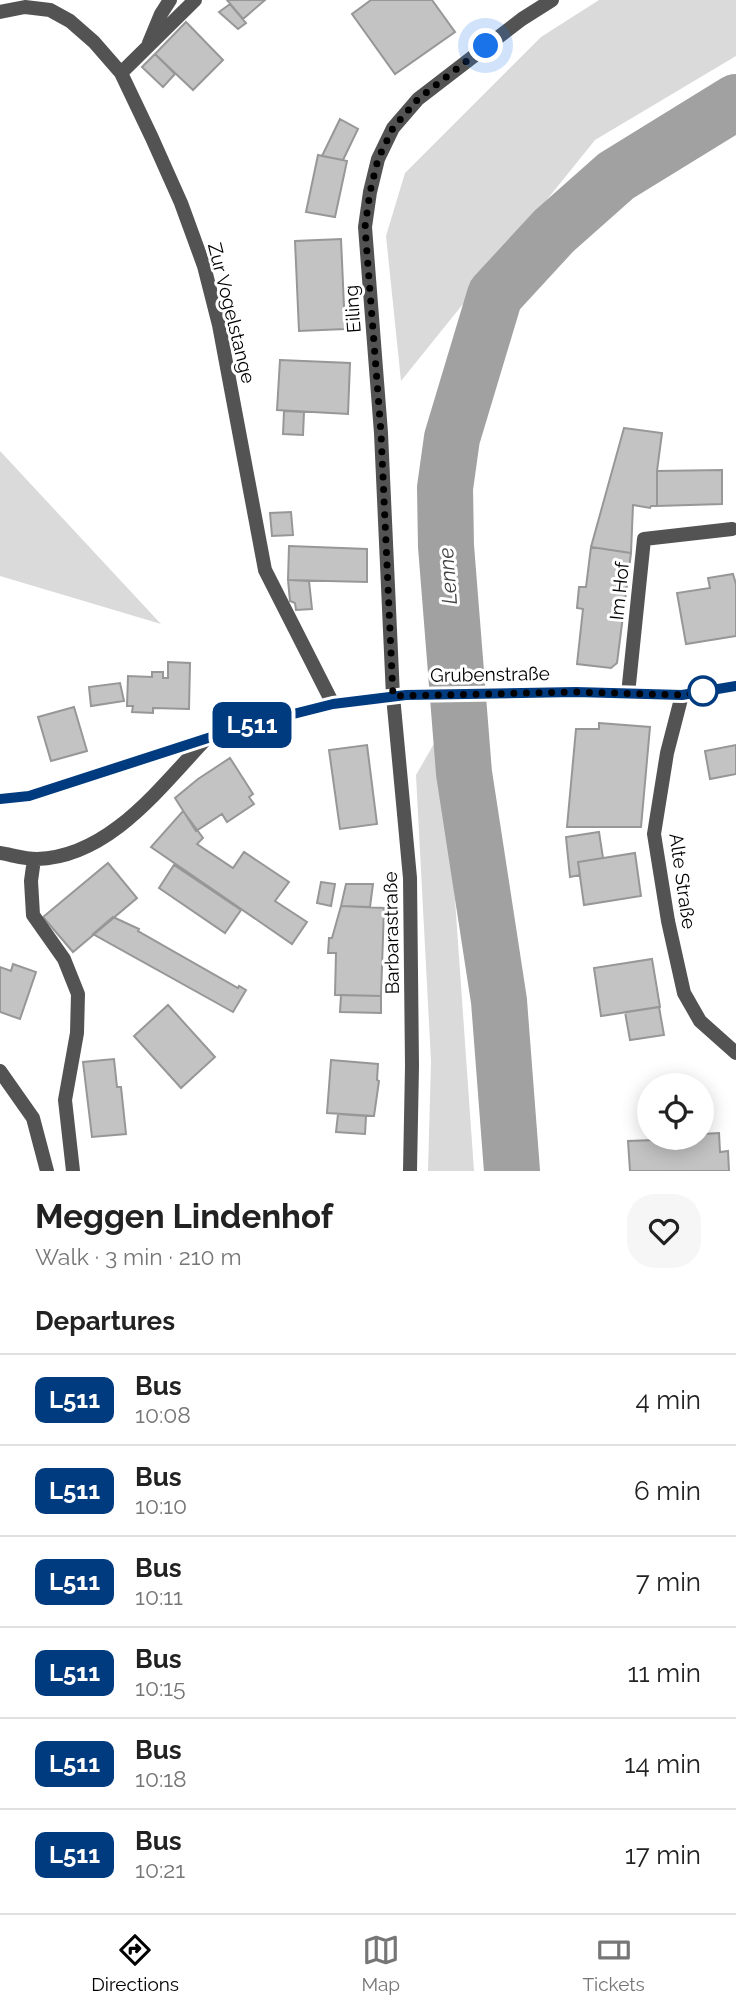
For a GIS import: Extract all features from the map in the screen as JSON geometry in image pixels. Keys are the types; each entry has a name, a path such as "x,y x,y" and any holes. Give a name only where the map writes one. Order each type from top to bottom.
{"main road":[{"name":"Grubenstraße","path":"0,799 29,796 207,738 333,704 400,695 576,692 682,695 736,686"}],"street":[{"path":"147,47 161,13 170,0"},
{"path":"121,73 195,0"},
{"name":"Eiling","path":"400,695 365,227 370,192 378,159 393,128 418,99 511,27 551,0"},
{"name":"Zur Vogelstange","path":"0,12 25,7 50,10 70,21 121,73 181,204 204,266 219,325 265,570 333,704"},
{"name":"Im Hof","path":"628,694 644,538 732,529"},
{"name":"Barbarastraße","path":"400,695 410,878 410,1171"},
{"name":"Alte Straße","path":"682,695 667,753 654,834 668,921 684,993 700,1021 736,1053"},
{"path":"0,853 34,859 72,853 100,839 126,821 207,738"},
{"path":"34,859 31,881 33,915 64,959 78,994 77,1033 65,1100 73,1171"},
{"path":"0,1071 33,1118 47,1171"}],"shaded area":[{"path":"599,0 736,0 736,56 595,140 401,381 386,236 405,173 541,37"},
{"path":"0,451 161,624 0,576"},
{"path":"443,728 474,1171 428,1171 431,1061 416,775"}],"building":[{"path":"227,0 265,0 243,19"},
{"path":"371,0 432,0 455,32 395,74 352,14"},
{"path":"230,4 246,23 238,29 219,12"},
{"path":"186,22 223,60 193,90 155,54"},
{"path":"155,54 175,74 163,87 142,67"},
{"path":"340,119 358,129 343,160 322,156"},
{"path":"318,155 347,161 335,217 306,212"},
{"path":"341,239 345,329 299,331 295,241"},
{"path":"280,360 350,363 348,414 277,410"},
{"path":"284,411 304,412 303,435 283,434"},
{"path":"624,428 662,433 657,471 657,506 650,508 633,505 631,553 591,547"},
{"path":"722,470 722,504 657,506 657,471"},
{"path":"291,512 293,535 272,536 270,513"},
{"path":"289,546 367,549 367,582 288,580"},
{"path":"591,547 631,553 617,663 611,668 577,664 583,609 577,608 579,587 586,587"},
{"path":"733,574 736,584 736,636 686,644 677,593 710,588 708,578"},
{"path":"288,580 309,581 312,609 296,610 295,603 290,601"},
{"path":"168,662 190,663 189,709 153,708 153,713 132,712 133,706 127,706 128,676 152,677 152,672 163,672 163,678 168,678"},
{"path":"120,683 124,701 91,706 89,687"},
{"path":"74,707 87,751 51,761 38,717"},
{"path":"599,723 650,727 641,827 567,827 576,729 599,729"},
{"path":"367,745 377,824 340,829 329,750"},
{"path":"736,745 736,774 710,779 705,751"},
{"path":"230,758 253,794 249,797 254,804 227,822 222,814 196,831 175,798"},
{"path":"183,811 203,838 197,844 233,868 244,852 289,882 275,901 307,922 292,944 151,847"},
{"path":"599,832 603,858 578,862 580,875 570,877 566,837"},
{"path":"635,853 641,896 584,905 578,862"},
{"path":"108,863 137,898 73,952 43,917"},
{"path":"174,865 241,910 225,933 159,888"},
{"path":"321,882 335,884 331,906 317,903"},
{"path":"346,884 373,884 370,907 341,906"},
{"path":"341,906 384,908 381,996 335,995 336,953 328,953 329,938 332,938"},
{"path":"113,917 246,990 233,1012 93,934"},
{"path":"652,959 660,1007 601,1016 594,968"},
{"path":"13,964 36,972 20,1019 0,1012 0,967 11,971"},
{"path":"341,995 381,996 381,1013 340,1012"},
{"path":"168,1005 215,1057 181,1088 134,1036"},
{"path":"659,1007 664,1035 630,1040 625,1012"},
{"path":"114,1059 117,1087 121,1087 126,1134 92,1137 83,1062"},
{"path":"331,1060 378,1064 379,1081 374,1116 327,1113"},
{"path":"338,1114 366,1116 365,1134 336,1132"},
{"path":"714,1133 719,1133 720,1152 728,1151 729,1171 630,1171 628,1141 637,1141 637,1150 714,1150"}],"waterway":[{"name":"Lenne","path":"512,1171 499,1001 464,773 446,546 445,488 452,438 495,295 554,231 616,176 736,102"}],"bus line":[{"name":"L511","path":"0,799 29,796 242,727 333,704 406,695 576,692 682,695 736,686"}],"route":[{"path":"486,46 418,99 393,128 378,159 370,192 365,227 381,433 393,696 576,692 682,695 703,691"}]}
